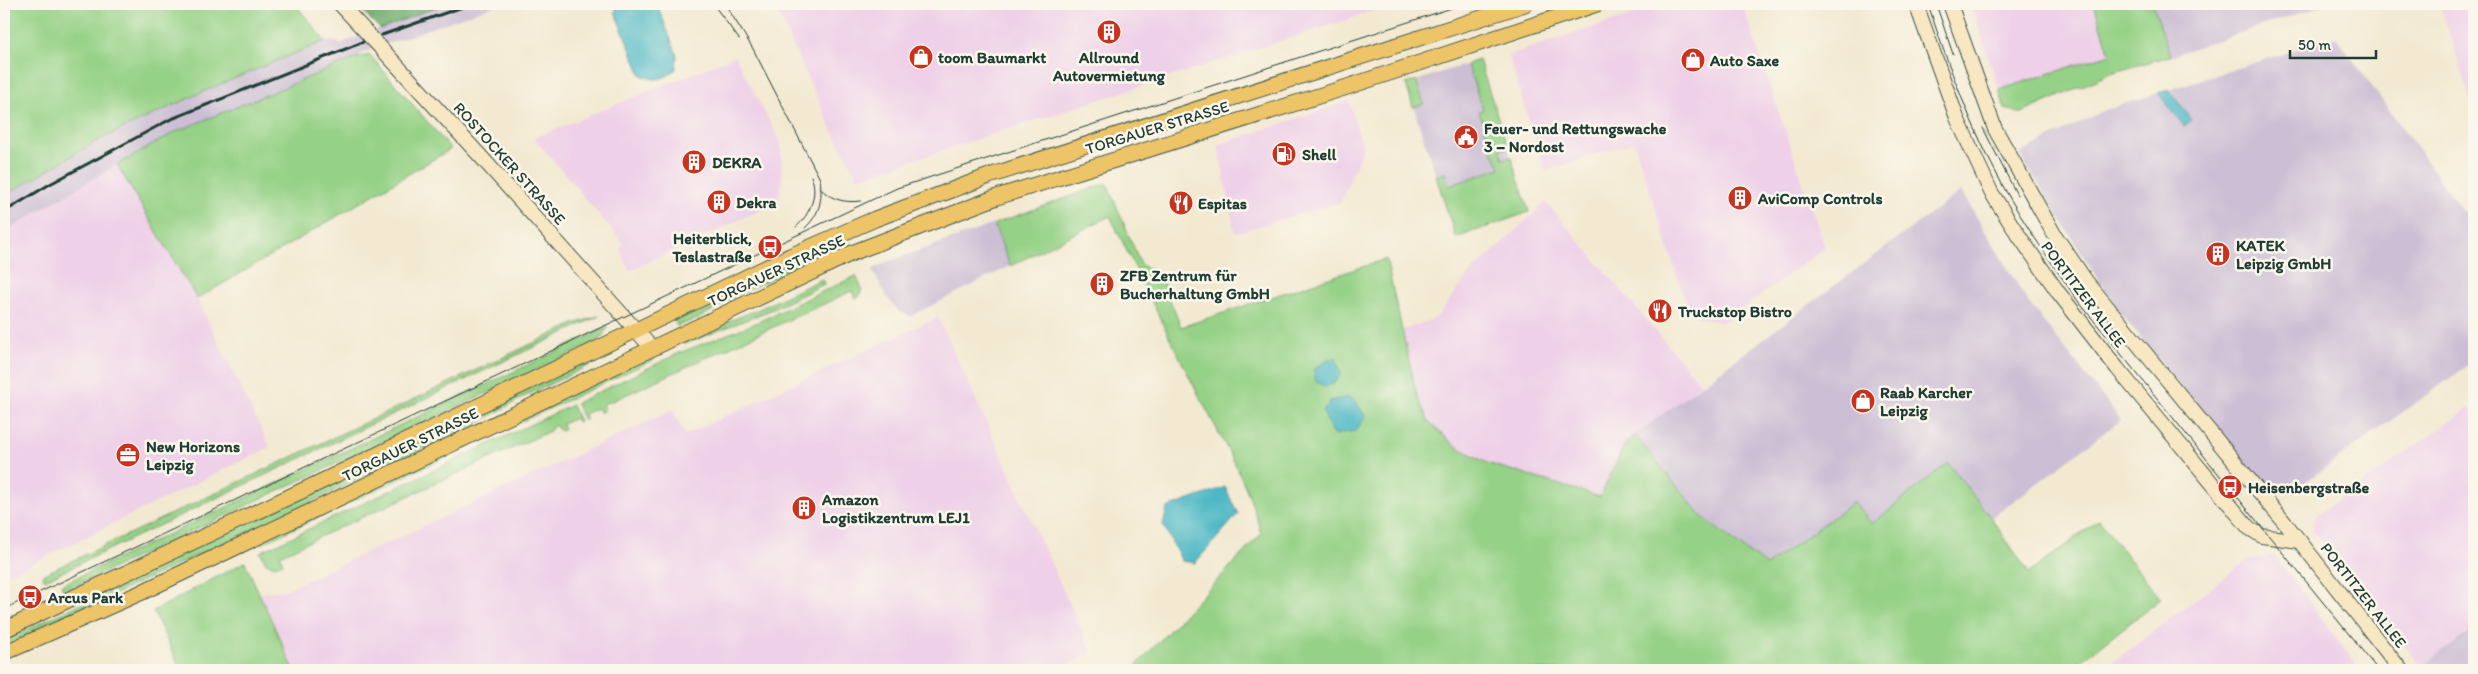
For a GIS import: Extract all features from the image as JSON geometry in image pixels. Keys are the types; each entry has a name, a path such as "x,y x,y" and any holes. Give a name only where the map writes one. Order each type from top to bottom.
{"main road":[{"name":"ROSTOCKER STRASSE","path":"340,4 652,348"},
{"name":"TORGAUER STRASSE","path":"4,630 308,488 812,246 942,193 1525,4"},
{"name":"TORGAUER STRASSE","path":"4,653 137,594 852,253 997,197 1344,88 1597,4"},
{"name":"PORTITZER ALLEE","path":"1916,4 1957,118 1992,192 2058,292 2122,375 2249,528 2262,536 2300,541"},
{"name":"PORTITZER ALLEE","path":"1950,4 1995,129 2054,234 2086,281 2283,520 2401,670"}],"shaded area":[{"path":"444,4 499,4 367,51 356,58 128,158 4,232 4,196 99,139 209,89 325,41 342,43"},
{"path":"774,4 1395,4 858,178 830,126"},
{"path":"1667,4 1742,4 1825,248 1722,323 1690,315 1634,142 1545,171 1508,55"},
{"path":"1971,4 2094,4 2110,54 1999,90"},
{"path":"2153,4 2327,4 2170,56"},
{"path":"2440,4 2474,4 2474,112"},
{"path":"2336,37 2474,226 2474,361 2294,490 2266,493 2115,306 2019,154 2105,110"},
{"path":"735,56 781,143 782,180 778,202 629,271 620,249 624,244 534,138"},
{"path":"1479,60 1529,212 1456,238 1406,84"},
{"path":"1349,101 1363,147 1341,202 1235,233 1218,145"},
{"name":"Arcus Park","path":"117,165 197,299 270,447 4,577 4,232"},
{"path":"1961,191 2028,302 2121,420 1991,518 1947,463 1872,525 1854,503 1766,566 1702,517 1635,435"},
{"path":"1546,202 1702,385 1625,444 1601,497 1487,463 1454,445 1429,422 1417,396 1403,330 1436,318 1470,273"},
{"path":"994,224 1010,266 911,316 899,312 887,297 872,270 887,262"},
{"name":"Amazon Logistikzentrum LEJ1","path":"938,317 1092,653 1057,670 294,670 260,595 265,592 286,590 673,410 685,435"},
{"path":"2469,408 2474,414 2474,629 2421,666 2312,530 2314,517"},
{"path":"2275,556 2360,670 2102,670 2249,559"},
{"path":"2474,629 2474,670 2424,670 2421,666"}],"green space":[{"path":"4,4 295,4 325,41 209,89 100,139 4,196"},
{"path":"356,4 444,4 380,29"},
{"path":"2094,4 2153,4 2170,56 2111,73 2022,113 2005,109 1999,90 2110,54"},
{"path":"370,55 451,149 197,299 117,165 175,132 356,58"},
{"path":"1479,60 1508,148 1500,150 1503,159 1511,157 1529,212 1456,238 1436,176 1445,173 1449,186 1500,168 1492,151 1479,111 1483,110 1467,64"},
{"path":"1416,80 1424,104 1413,107 1406,84"},
{"path":"1107,183 1141,265 1159,273 1181,327 1386,259 1417,396 1429,422 1454,445 1487,463 1600,497 1625,444 1635,435 1702,517 1766,566 1854,502 1872,524 1948,463 1991,518 2029,573 2099,520 2161,599 2069,670 1132,670 1261,534 1249,496 1233,459 1173,345 1110,216 1010,266 994,224"},
{"path":"810,254 813,259 749,289 697,319 677,326 674,318"},
{"path":"856,276 862,289 859,297 856,298 852,291 610,402 604,403 604,411 600,412 597,408 584,414 586,418 584,420 576,403 679,353 751,325"},
{"path":"822,279 824,284 773,309 685,344 683,343 682,340 759,309"},
{"path":"599,316 45,580 42,575 576,323"},
{"path":"608,327 601,338 592,344 64,591 61,585"},
{"path":"623,344 613,354 523,397 479,423 4,646 4,640 93,598 127,577"},
{"path":"651,355 655,359 261,544 264,538"},
{"path":"572,405 579,421 577,422 575,418 562,424 564,428 561,431 554,425 550,431 280,555 283,563 275,566 266,563 260,552"},
{"path":"245,562 294,670 181,670 153,611"}],"water":[{"path":"617,4 657,4 677,55 676,69 659,79 651,79 641,75 615,13"},
{"path":"2169,90 2192,120 2184,126 2158,93"},
{"path":"1328,359 1336,359 1341,373 1335,382 1325,387 1315,380 1314,370"},
{"path":"1349,397 1356,402 1366,417 1355,431 1334,435 1323,412 1330,401"},
{"path":"1225,487 1238,514 1195,563 1182,561 1163,525 1167,508"}],"tram line":[{"path":"713,4 739,39"},
{"path":"725,4 752,47 820,179 821,200 817,212 805,228"},
{"path":"4,609 897,188 1464,4"},
{"path":"1928,4 1952,74 1971,120 2003,186 2020,216 2078,301 2378,670"},
{"path":"1936,4 1953,54"},
{"path":"1983,128 2017,195"},
{"path":"796,227 812,203 814,189 811,176"},
{"path":"819,187 828,195 838,200 861,201"}],"railway":[{"path":"382,35 471,4"},
{"path":"4,212 50,184 169,120 363,42"}],"place":[{"name":"Allround Autovermietung","path":"1109,32"},
{"name":"toom Baumarkt","path":"921,57"},
{"name":"Auto Saxe","path":"1693,60"},
{"name":"Feuer- und Rettungswache 3 – Nordost","path":"1466,137"},
{"name":"Shell","path":"1284,154"},
{"name":"DEKRA","path":"694,162"},
{"name":"AviComp Controls","path":"1740,198"},
{"name":"Dekra","path":"719,202"},
{"name":"Espitas","path":"1181,203"},
{"name":"Heiterblick, Teslastraße","path":"770,247"},
{"name":"KATEK Leipzig GmbH","path":"2218,254"},
{"name":"ZFB Zentrum für Bucherhaltung GmbH","path":"1102,284"},
{"name":"Truckstop Bistro","path":"1660,311"},
{"name":"Raab Karcher Leipzig","path":"1863,401"},
{"name":"New Horizons Leipzig","path":"128,455"},
{"name":"Heisenbergstraße","path":"2230,487"},
{"name":"Amazon Logistikzentrum LEJ1","path":"804,508"},
{"name":"Arcus Park","path":"30,597"}]}
